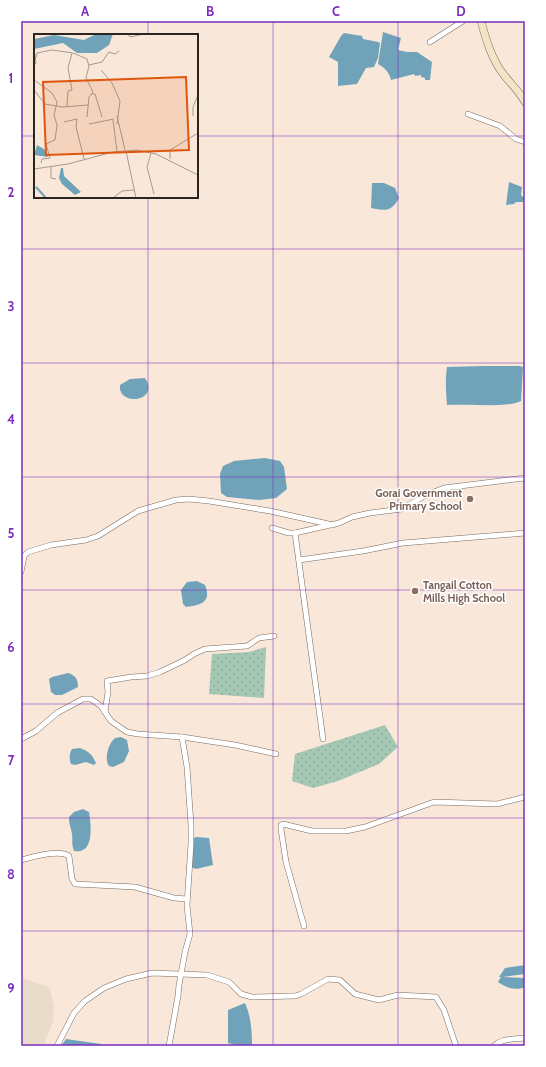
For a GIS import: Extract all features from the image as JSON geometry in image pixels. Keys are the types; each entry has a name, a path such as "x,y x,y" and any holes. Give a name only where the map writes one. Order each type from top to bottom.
{"main road":[{"path":"481,21 494,58 504,76 515,86 525,102"}],"street":[{"path":"430,42 463,21"},
{"path":"468,114 500,126 516,139 525,142"},
{"path":"272,528 289,533 295,533 333,525 352,517 402,509 424,496 444,488 525,478"},
{"path":"21,572 24,556 28,552 51,545 74,542 98,536 138,511 176,500 189,499 270,510 333,525"},
{"path":"295,533 323,739"},
{"path":"299,560 363,551 403,543 525,533"},
{"path":"105,712 108,692 107,681 147,676 160,672 194,654 205,650 247,646 259,638 274,636"},
{"path":"21,739 36,730 57,713 83,699 91,699 100,706 111,721 127,732 235,744 276,754"},
{"path":"169,1046 174,1026 181,975 190,934 186,905 191,825 187,767 182,737"},
{"path":"304,926 286,862 281,825 283,824 312,831 346,831 365,827 434,802 497,804 525,797"},
{"path":"21,860 49,854 66,854 69,856 72,879 75,884 135,887 174,898 187,899"},
{"path":"57,1046 74,1014 85,1002 104,988 126,979 152,973 207,976 222,979 229,982 240,994 252,997 291,996 301,994 328,979 340,980 355,994 379,1000 398,995 436,997 444,1010 456,1046"},
{"path":"494,1046 507,1040 525,1038"}],"shaded area":[{"path":"21,977 50,989 54,1007 53,1022 43,1046 21,1046"}],"green space":[{"path":"266,647 264,698 209,694 212,654 249,652"},
{"path":"385,725 398,747 379,764 338,781 313,788 292,781 295,754"}],"water":[{"path":"383,32 401,38 398,50 417,52 432,62 430,80 425,80 425,78 421,77 421,75 415,76 414,74 391,80 386,70 378,64"},
{"path":"344,33 362,36 363,39 380,43 378,58 374,67 366,68 357,84 338,86 338,62 329,57"},
{"path":"509,182 522,187 521,195 524,198 523,202 516,202 514,204 506,205"},
{"path":"372,183 384,183 395,188 399,198 391,208 381,210 371,208"},
{"path":"447,367 523,367 521,401 497,405 447,405"},
{"path":"145,378 148,386 147,392 143,397 131,399 125,397 121,392 120,385 130,379"},
{"path":"265,458 280,461 284,467 287,489 276,498 259,500 227,497 221,493 220,474 223,466 234,461"},
{"path":"197,581 205,585 207,591 206,599 200,604 186,607 183,604 181,590 187,582"},
{"path":"68,673 76,678 78,687 62,695 55,695 51,692 49,679"},
{"path":"121,737 127,740 129,751 124,762 113,767 109,766 107,756 109,748 115,738"},
{"path":"80,748 91,755 96,763 94,765 86,762 75,765 71,764 70,753 72,749"},
{"path":"83,809 89,812 91,831 89,844 81,851 74,851 69,817 74,812"},
{"path":"196,837 209,838 213,865 196,869 191,867 192,839"},
{"path":"525,965 525,974 503,977 524,978 525,987 518,989 511,988 498,982 501,977 499,977 505,968"},
{"path":"245,1003 251,1024 252,1046 239,1046 228,1043 228,1010"},
{"path":"66,1039 101,1044 101,1046 61,1046"}],"place":[{"name":"Gorai Government Primary School","path":"470,499"},
{"name":"Tangail Cotton Mills High School","path":"415,591"}]}
